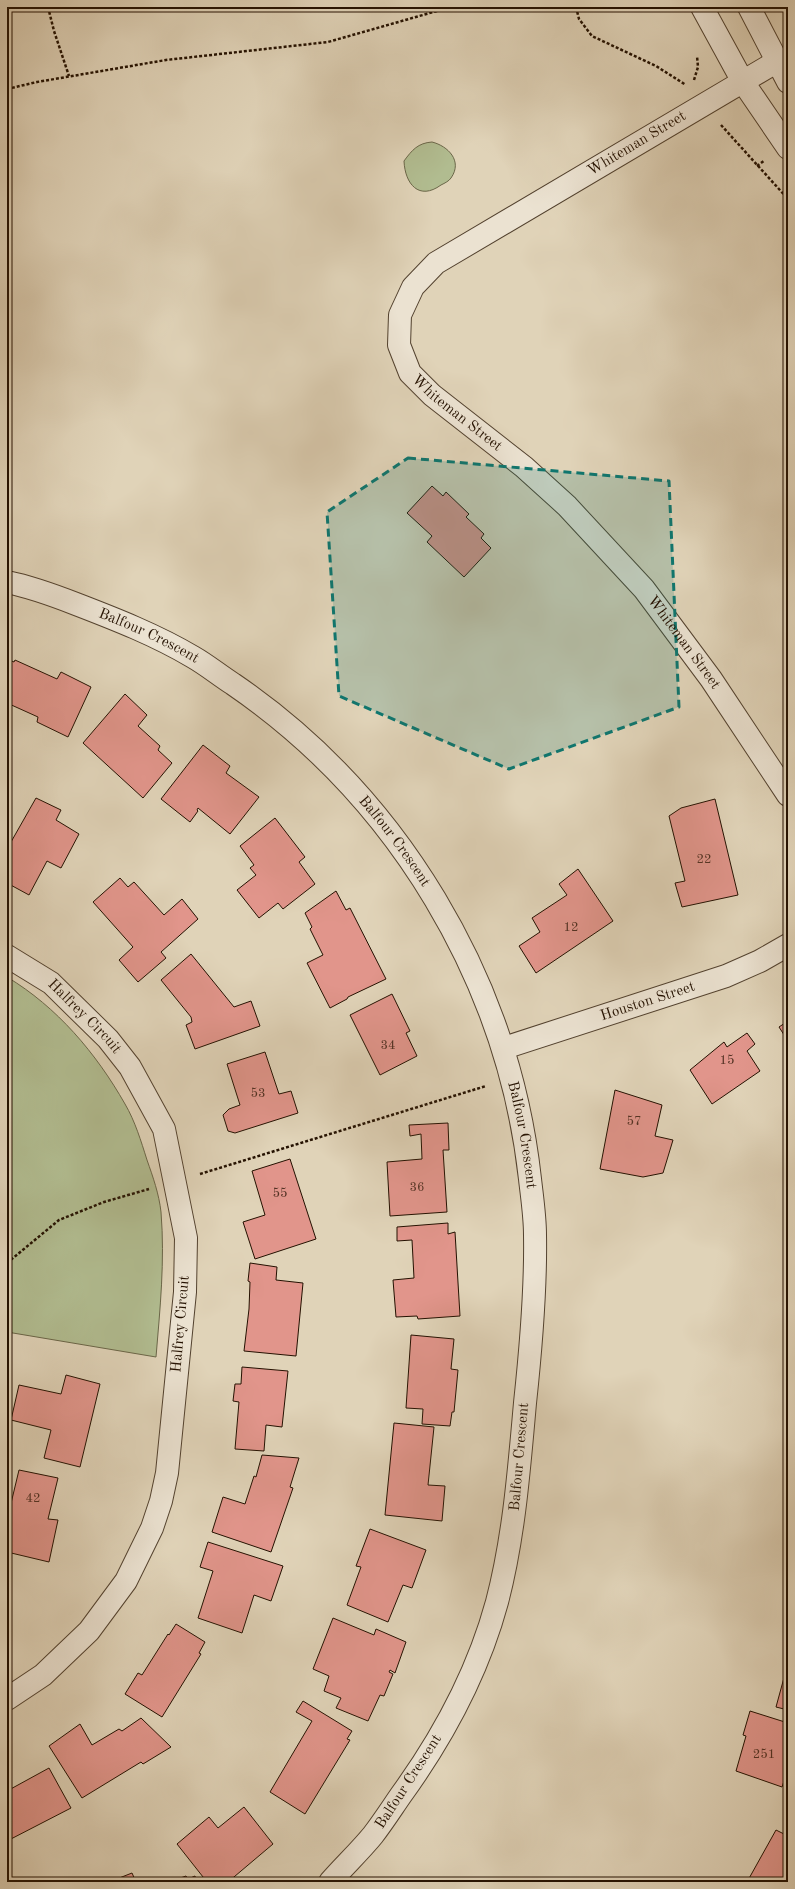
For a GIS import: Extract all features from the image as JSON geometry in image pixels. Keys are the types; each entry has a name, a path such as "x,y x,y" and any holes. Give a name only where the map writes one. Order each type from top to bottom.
{"street":[{"path":"702,7 743,82 788,148"},
{"path":"749,7 776,62 788,82"},
{"name":"Whiteman Street","path":"776,62 436,263 413,287 400,315 399,345 410,373 432,395 524,467 562,501 644,589 711,679 788,796"},
{"name":"Balfour Crescent","path":"7,582 28,586 116,619 192,656 261,704 292,729 353,788 404,850 459,941 504,1048 526,1139 536,1232 533,1325 514,1519 497,1601 484,1642 468,1682 427,1759 375,1833 330,1882"},
{"name":"Houston Street","path":"504,1048 726,976 760,961 788,945"},
{"name":"Halfrey Circuit","path":"7,956 52,983 99,1029 130,1067 164,1129 176,1181 186,1238 185,1292 167,1473 152,1528 126,1581 89,1631 43,1675 7,1699"}],"path":[{"path":"48,7 54,31 69,76"},
{"path":"7,89 69,76 166,60 328,42 451,7"},
{"path":"576,7 579,19 592,36 656,66 691,88 704,105 788,199"},
{"path":"691,88 698,67 697,54"},
{"path":"7,1264 59,1220 104,1202 511,1079"}],"highlighted area":[{"path":"408,458 669,481 679,707 509,769 339,696 327,512"}],"green space":[{"path":"432,142 443,147 452,155 455,166 454,172 449,180 433,190 420,191 410,183 407,177 404,161 416,148 423,144"},
{"path":"7,977 42,1002 59,1017 88,1049 114,1085 135,1124 156,1186 161,1212 162,1267 156,1357 7,1332"}],"building":[{"path":"432,486 443,496 446,492 469,514 466,517 484,534 481,538 491,548 464,577 427,542 432,536 407,513"},
{"path":"7,659 14,662 15,660 57,679 61,672 91,687 68,737 37,722 38,717 7,703"},
{"path":"125,694 147,715 138,726 160,746 158,750 172,763 143,798 83,743"},
{"path":"203,745 230,766 226,773 259,797 230,834 198,808 198,811 190,822 161,799"},
{"path":"36,798 61,810 56,820 79,834 61,868 47,861 29,895 7,883 7,849"},
{"path":"715,799 738,895 682,907 675,883 685,881 669,816 681,808"},
{"path":"275,818 305,857 299,862 315,884 283,909 278,903 259,918 237,890 256,875 250,868 254,865 240,846"},
{"path":"578,869 613,921 536,973 519,946 540,932 532,918 567,895 559,884"},
{"path":"120,878 128,887 134,882 164,915 182,899 198,919 161,952 166,958 138,982 119,960 133,947 93,902"},
{"path":"336,891 346,910 350,908 386,979 348,997 330,1008 307,963 323,955 310,929 312,927 305,913"},
{"path":"191,954 234,1007 251,1001 260,1026 195,1049 186,1025 192,1022 191,1017 161,980"},
{"path":"392,994 410,1031 406,1033 417,1056 380,1075 350,1015"},
{"path":"788,1021 788,1041 779,1027"},
{"path":"747,1033 755,1044 747,1051 760,1071 712,1104 690,1070 724,1042 727,1047"},
{"path":"265,1052 279,1094 291,1091 298,1113 235,1133 228,1131 223,1115 229,1109 240,1105 227,1064"},
{"path":"615,1090 662,1105 655,1136 673,1140 663,1173 643,1177 600,1169"},
{"path":"448,1123 449,1150 443,1150 447,1212 390,1216 387,1162 422,1159 421,1134 410,1136 409,1125"},
{"path":"290,1159 316,1239 255,1259 243,1222 265,1215 252,1171"},
{"path":"448,1223 448,1234 455,1232 460,1316 418,1319 417,1316 396,1317 393,1280 414,1278 412,1240 397,1241 397,1227"},
{"path":"250,1263 277,1267 276,1280 303,1283 296,1356 244,1351 249,1309 250,1282 248,1281"},
{"path":"411,1335 454,1339 451,1369 458,1370 454,1412 452,1412 450,1426 422,1424 423,1409 406,1408"},
{"path":"242,1367 288,1371 282,1427 266,1425 264,1451 235,1449 239,1402 233,1401 235,1384 241,1384"},
{"path":"66,1375 100,1384 80,1467 44,1458 51,1430 11,1420 19,1385 61,1394"},
{"path":"394,1423 434,1427 428,1485 445,1486 442,1521 385,1515"},
{"path":"262,1455 299,1458 290,1487 293,1488 271,1552 212,1532 223,1497 245,1504 254,1476 256,1477"},
{"path":"19,1470 58,1478 48,1519 58,1520 49,1562 7,1552 7,1520"},
{"path":"370,1529 426,1550 412,1588 403,1585 388,1622 347,1605 361,1567 356,1566"},
{"path":"208,1542 283,1566 271,1601 254,1595 242,1633 198,1618 213,1571 200,1567"},
{"path":"333,1618 374,1635 376,1629 406,1642 395,1673 390,1670 389,1672 393,1674 384,1696 380,1695 368,1721 336,1708 341,1698 324,1691 329,1676 313,1669"},
{"path":"176,1624 205,1642 199,1653 201,1654 162,1717 125,1694 138,1673 142,1675"},
{"path":"788,1663 788,1710 776,1707"},
{"path":"303,1701 352,1731 347,1739 350,1740 305,1814 270,1792 312,1721 296,1712"},
{"path":"750,1711 788,1723 788,1776 786,1775 782,1787 736,1771 746,1736 743,1735"},
{"path":"141,1718 171,1747 143,1764 141,1762 82,1798 49,1746 80,1724 92,1745 119,1729 122,1731"},
{"path":"49,1768 71,1808 7,1841 7,1791"},
{"path":"244,1807 273,1844 228,1882 207,1882 177,1844 209,1817 218,1828"},
{"path":"776,1830 788,1836 788,1882 747,1882"},
{"path":"132,1873 136,1882 109,1882"},
{"path":"186,1876 188,1879 195,1876 197,1882 169,1882"}]}
